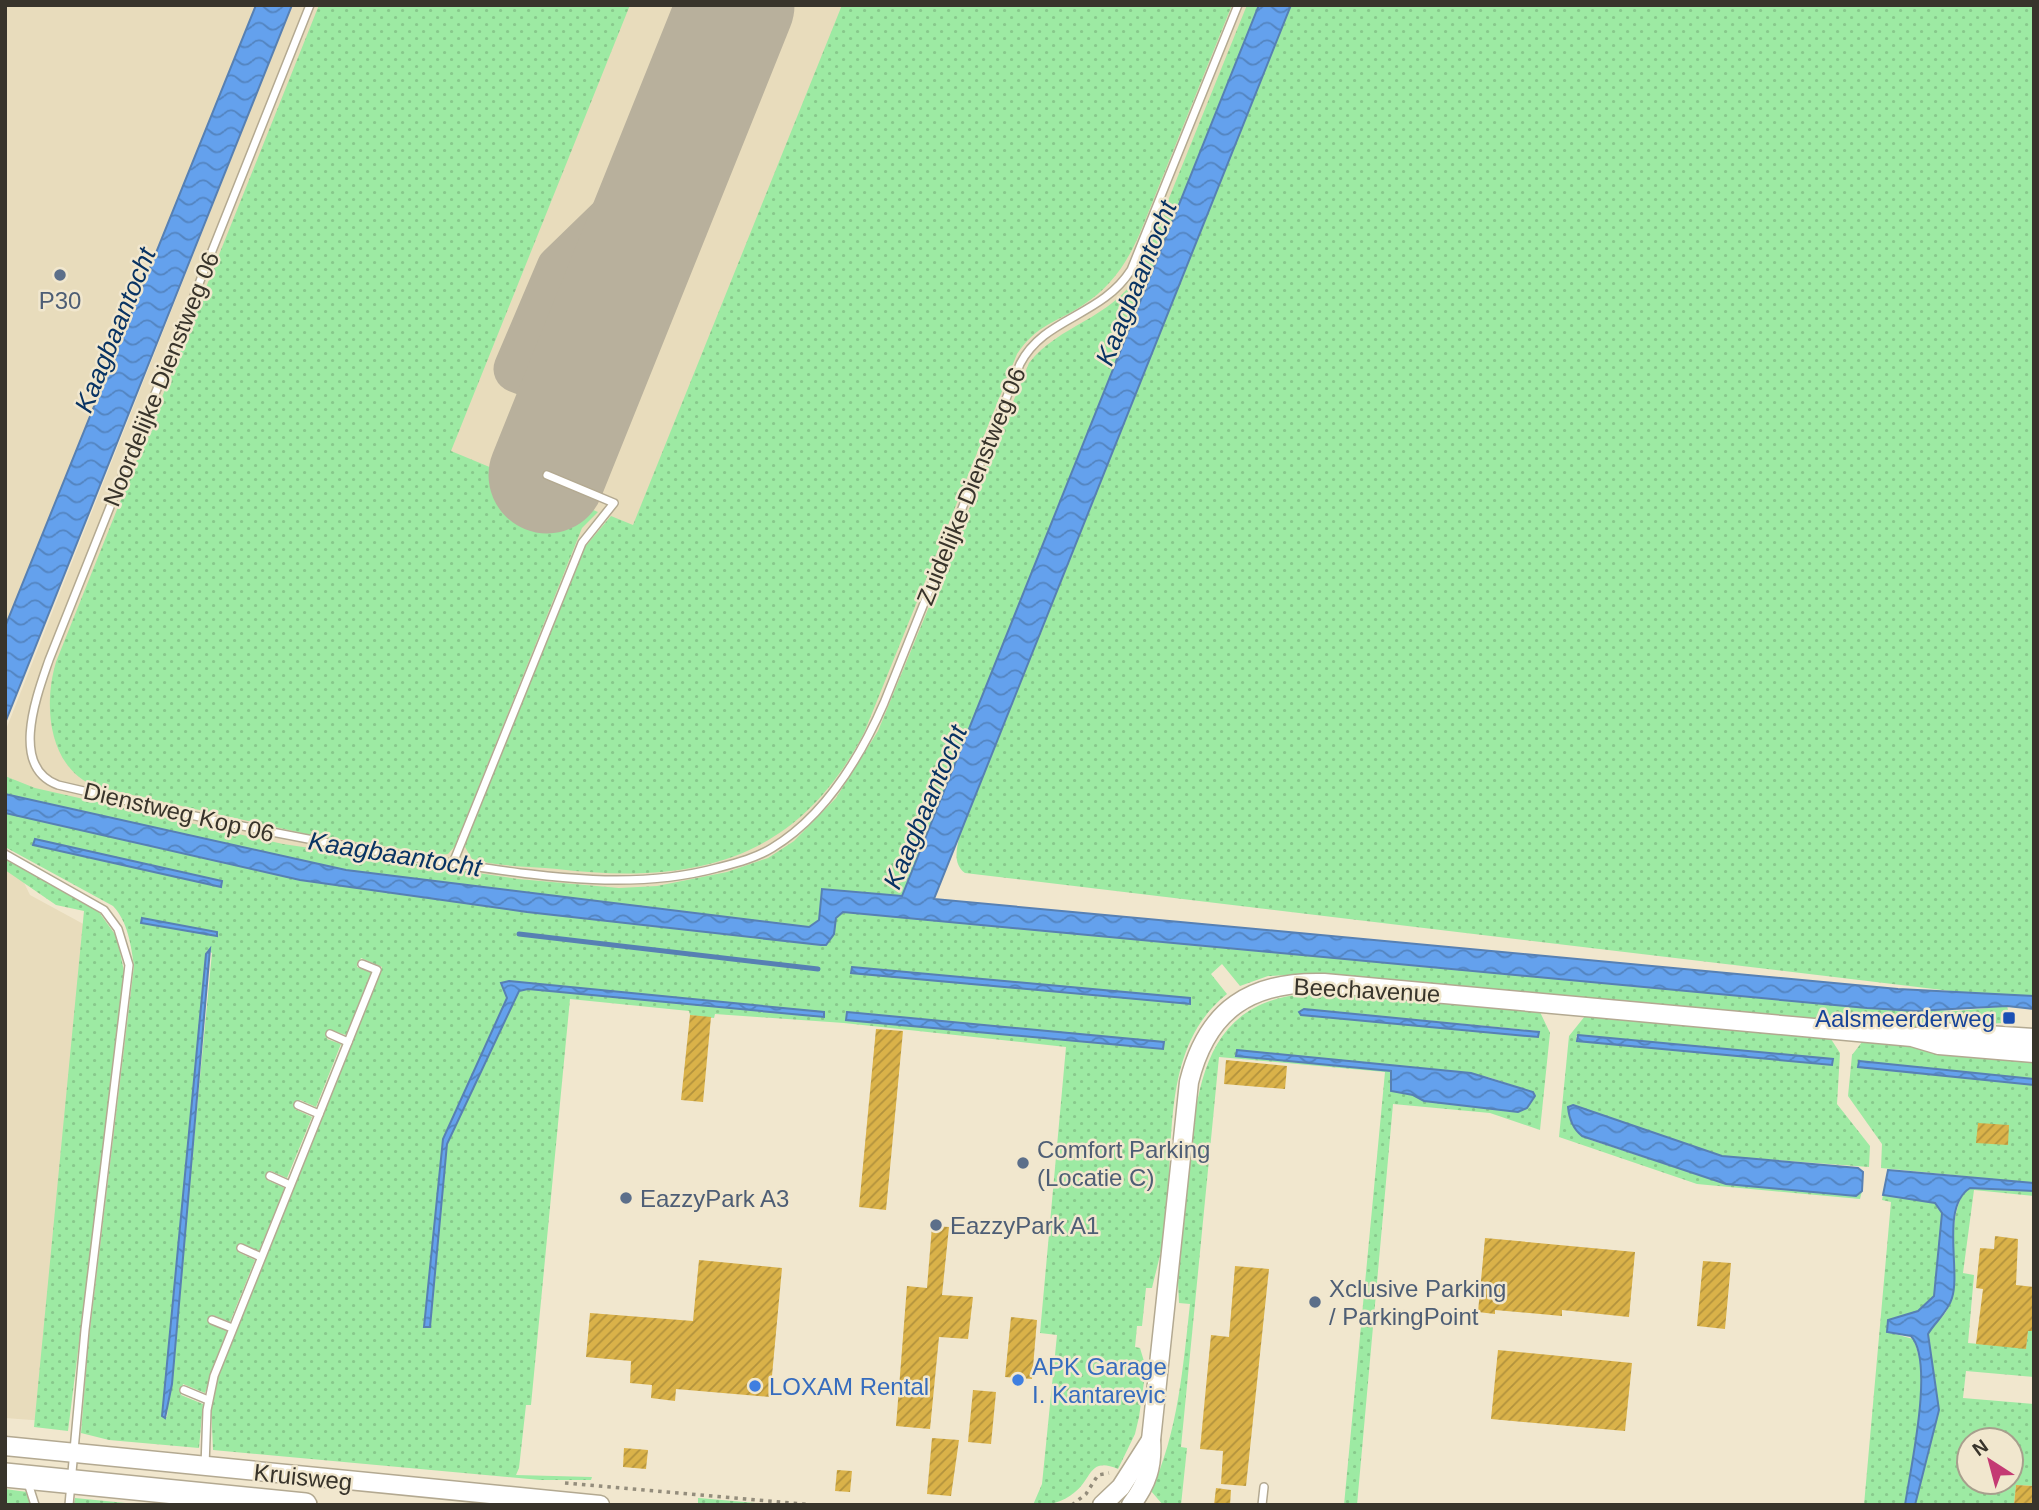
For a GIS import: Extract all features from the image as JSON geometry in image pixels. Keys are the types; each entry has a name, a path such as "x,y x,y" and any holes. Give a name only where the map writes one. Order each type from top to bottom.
{"highway":[{"name":"Kruisweg","path":"15,1476 70,1494 305,1505"}],"street":[{"name":"Beechavenue","path":"1131,1505 1151,1468 1151,1440 1186,1094 1195,1060 1207,1034 1226,1011 1247,996 1285,985 1324,983 1912,1037 1939,1045 2034,1054"},
{"name":"Beechavenue","path":"1912,1037 1940,1032 2034,1038"},
{"name":"Beechavenue","path":"1102,1505 1124,1483 1151,1440"},
{"name":"Kruisweg","path":"5,1446 600,1505"}],"lane":[{"name":"Noordelijke Dienstweg 06","path":"32,757 32,719 46,669 310,5"},
{"name":"Zuidelijke Dienstweg 06","path":"790,835 827,798 870,734 1024,356 1046,333 1108,298 1131,270 1238,5"},
{"path":"453,863 582,542 614,503 547,475"},
{"name":"Dienstweg Kop 06","path":"32,757 41,774 58,785 256,830 453,863 606,881 685,876 746,860 772,848 790,835"},
{"path":"5,854 107,913 118,929 127,956 129,980 96,1234 70,1494"},
{"path":"205,1467 208,1401 218,1364 377,970 362,964"},
{"path":"330,1034 348,1042"},
{"path":"299,1105 319,1114"},
{"path":"270,1176 290,1185"},
{"path":"241,1248 261,1257"},
{"path":"212,1320 232,1328"},
{"path":"184,1390 208,1401"},
{"path":"15,1476 35,1505"},
{"path":"1262,1505 1264,1487"}],"path":[{"path":"594,1484 814,1505"}],"shaded area":[{"name":"P30","path":"5,5 261,5 5,647"},
{"path":"292,5 1259,5 902,896 822,889 817,924 5,807 5,732"},
{"path":"5,844 30,895 87,926 46,1421 5,1418"}],"green space":[{"path":"319,5 630,5 451,451 598,512 582,528 455,846 448,854 311,835 97,787 68,766 59,751 50,716 56,662"},
{"path":"842,5 1232,5 1140,233 1124,264 1093,298 1040,330 1017,354 864,733 837,777 807,811 773,837 736,855 696,867 653,873 606,873 503,865 472,859 465,847 466,839 584,548 611,516 633,525"},
{"path":"1247,5 1259,5 902,896 822,889 819,920 809,927 346,870 5,794 5,776 35,788 283,844 518,879 619,888 657,886 727,872 768,858 794,841 836,798 878,731 1029,363 1055,339 1113,302 1138,275"},
{"path":"1291,5 2034,5 2034,1001 965,873 958,865 956,855 960,833"},
{"path":"5,813 300,880 527,912 821,945 826,945 836,918 843,912 1867,1008 1957,1011 2007,1006 2010,1017 2004,1017 2004,1023 1906,1028 1321,973 1268,976 1240,986 1222,964 1211,974 1227,994 1204,1017 1189,1044 1179,1074 1164,1236 1152,1288 1146,1288 1142,1326 1137,1326 1135,1347 1140,1348 1146,1368 1135,1434 1118,1469 1101,1465 1096,1467 1081,1487 1065,1499 1050,1504 1033,1505 1042,1484 1057,1335 1040,1333 1066,1047 844,1023 715,1014 714,1018 690,1015 689,1011 570,999 531,1405 526,1405 516,1475 592,1477 591,1480 540,1480 213,1450 211,1403 218,1372 382,967 361,958 357,967 372,973 346,1035 330,1030 327,1039 341,1044 316,1107 300,1100 295,1109 312,1117 287,1178 271,1171 267,1180 285,1188 259,1251 242,1244 238,1252 255,1260 230,1322 213,1315 209,1323 227,1331 205,1393 183,1384 181,1395 203,1404 199,1448 109,1440 81,1433 88,1345 134,966 125,926 113,906 5,847","holes":["33,845 222,881 221,887","142,918 217,932 217,936 141,923","207,950 212,953 167,1417 162,1416","852,967 1190,998 1190,1004 852,973","509,981 824,1012 824,1016 528,989 519,991 447,1144 425,1327 443,1139 507,998 505,990","847,1012 1164,1042 1163,1049 846,1020"]},
{"path":"5,857 96,908 117,937 125,976 68,1431 34,1427 84,911 56,905 5,870"},
{"path":"1305,994 1342,994 1540,1012 1550,1033 1540,1130 1490,1113 1393,1104 1357,1505 1344,1505 1385,1072 1219,1057 1181,1447 1187,1448 1181,1505 1163,1505 1151,1491 1168,1446 1185,1352 1190,1304 1179,1303 1178,1282 1192,1135 1203,1077 1213,1052 1227,1030 1246,1013 1272,1000","holes":["1304,1009 1538,1031 1539,1032 1537,1037 1301,1015 1299,1012","1237,1050 1488,1077 1533,1092 1530,1104 1518,1112 1424,1101 1413,1095 1392,1091 1393,1075 1389,1071 1237,1056"]},
{"path":"1585,1016 1831,1039 1840,1053 1837,1104 1870,1146 1869,1167 1722,1156 1573,1105 1568,1107 1569,1113 1578,1131 1591,1140 1726,1184 1856,1196 1862,1191 1860,1199 1697,1184 1559,1137 1569,1036","holes":["1576,1036 1833,1059 1832,1064 1577,1041"]},
{"path":"1862,1042 2034,1058 2034,1079 1859,1061 1858,1066 2034,1085 2034,1183 1881,1168 1882,1144 1848,1096 1852,1055"},
{"path":"1975,1187 2034,1191 2034,1196 1974,1190 1963,1273 1974,1275 1968,1343 2026,1348 2028,1331 2034,1331 2034,1377 1966,1371 1963,1398 2034,1404 2034,1486 2025,1486 2025,1426 1955,1426 1955,1496 2015,1496 2014,1505 1915,1505 1939,1410 1928,1334 1950,1303 1953,1238 1959,1204 1965,1192"},
{"path":"1883,1195 1935,1203 1942,1213 1934,1296 1918,1311 1888,1321 1888,1332 1913,1339 1922,1377 1920,1421 1905,1505 1864,1505 1891,1202 1882,1200"},
{"path":"5,1489 27,1492 30,1505 5,1505"},
{"path":"75,1498 146,1505 74,1505"},
{"path":"699,1498 767,1504 698,1505"}],"water":[{"path":"256,5 292,5 5,723 5,627"},
{"path":"1259,5 1291,5 934,899 1898,989 2034,996 2034,1009 2007,1006 1916,1011 1867,1008 843,912 836,918 834,934 826,945 821,945 527,912 300,880 5,813 5,794 346,870 809,927 819,920 822,889 902,896"},
{"path":"35,839 222,881 221,887 33,845"},
{"path":"142,918 217,932 217,936 141,923"},
{"path":"210,949 172,1384 165,1418 162,1416 206,954"},
{"path":"852,967 1190,998 1190,1004 851,973"},
{"path":"509,981 824,1012 824,1017 528,989 519,991 447,1144 430,1327 424,1327 443,1139 507,998 501,983"},
{"path":"1304,1009 1539,1032 1538,1037 1301,1015 1299,1012"},
{"path":"847,1012 1164,1042 1163,1049 846,1020"},
{"path":"1578,1035 1833,1059 1832,1065 1577,1041"},
{"path":"1237,1050 1471,1073 1533,1092 1535,1096 1527,1108 1518,1112 1424,1101 1413,1095 1391,1091 1391,1071 1236,1056"},
{"path":"1859,1061 2034,1079 2034,1085 1858,1067"},
{"path":"1573,1105 1722,1156 1858,1168 1863,1172 1862,1191 1856,1196 1726,1184 1582,1136 1570,1119 1568,1107"},
{"path":"1888,1170 2034,1183 2034,1191 1970,1188 1961,1197 1956,1209 1953,1224 1952,1298 1948,1308 1928,1334 1939,1410 1915,1505 1905,1505 1919,1417 1921,1368 1918,1349 1911,1336 1887,1332 1888,1320 1918,1311 1934,1296 1942,1213 1935,1203 1883,1195"}],"building":[{"path":"690,1015 711,1017 703,1102 681,1100"},
{"path":"876,1029 903,1031 886,1210 859,1207"},
{"path":"1226,1060 1287,1066 1285,1089 1224,1084"},
{"path":"1978,1123 2009,1125 2008,1145 1976,1143"},
{"path":"932,1226 949,1227 942,1295 973,1297 968,1339 939,1337 930,1429 896,1426 907,1286 927,1288"},
{"path":"1995,1236 2018,1239 2016,1285 2034,1287 2034,1331 2028,1331 2026,1349 1976,1344 1983,1289 1976,1288 1980,1248 1994,1249"},
{"path":"1485,1238 1635,1252 1629,1317 1562,1310 1562,1316 1495,1310 1495,1314 1478,1312"},
{"path":"699,1260 782,1268 770,1397 676,1389 675,1401 651,1398 652,1385 630,1383 631,1361 586,1357 590,1313 693,1321"},
{"path":"1703,1261 1731,1263 1725,1329 1697,1326"},
{"path":"1235,1266 1269,1269 1246,1486 1221,1484 1223,1451 1200,1449 1211,1335 1229,1337"},
{"path":"1011,1317 1037,1320 1032,1379 1005,1377"},
{"path":"1498,1350 1632,1363 1625,1431 1491,1419"},
{"path":"973,1390 996,1392 991,1444 968,1442"},
{"path":"932,1438 959,1440 951,1496 927,1494"},
{"path":"624,1448 648,1450 646,1469 623,1467"},
{"path":"837,1470 852,1471 850,1492 835,1491"},
{"path":"2025,1486 2034,1486 2034,1505 2014,1505 2015,1496 2025,1496"},
{"path":"1216,1488 1231,1490 1230,1505 1214,1505"}],"waterway":[{"path":"519,934 818,969"}],"taxiway":[{"path":"580,393 517,369 560,268 662,169 684,133"}],"runway":[{"path":"547,475 736,5"}],"place":[{"name":"P30","path":"60,275"},
{"name":"Aalsmeerderweg","path":"2009,1018"},
{"name":"Comfort Parking (Locatie C)","path":"1023,1163"},
{"name":"EazzyPark A3","path":"626,1198"},
{"name":"EazzyPark A1","path":"936,1225"},
{"name":"Xclusive Parking / ParkingPoint","path":"1315,1302"},
{"name":"APK Garage I. Kantarevic","path":"1018,1380"},
{"name":"LOXAM Rental","path":"755,1386"}],"water label":[{"name":"Kaagbaantocht","path":"1136,283"},
{"name":"Kaagbaantocht","path":"115,330"},
{"name":"Kaagbaantocht","path":"925,807"},
{"name":"Kaagbaantocht","path":"395,854"}]}
